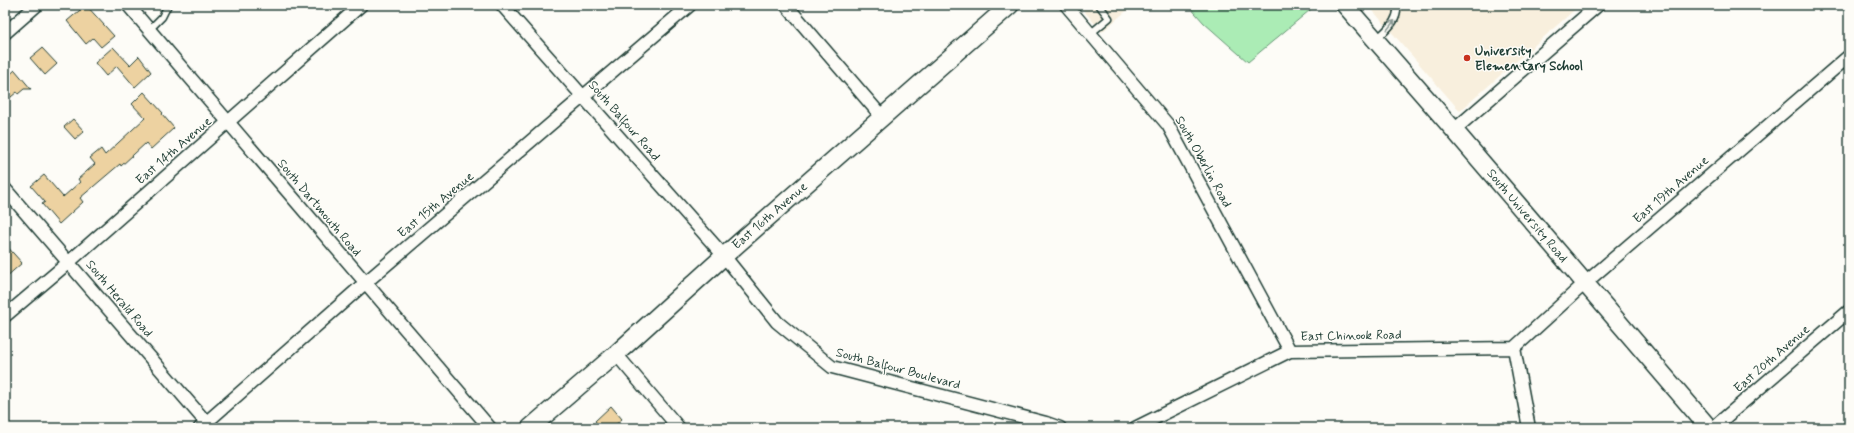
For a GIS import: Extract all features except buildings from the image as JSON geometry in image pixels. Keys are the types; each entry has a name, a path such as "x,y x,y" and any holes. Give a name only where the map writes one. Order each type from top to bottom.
{"main road":[{"name":"East 16th Avenue","path":"530,428 616,354 724,256 1010,5"},
{"name":"South University Road","path":"1345,5 1709,428"}],"street":[{"path":"5,33 37,5"},
{"name":"South Dartmouth Road","path":"128,5 490,428"},
{"name":"East 14th Avenue","path":"5,316 70,262 361,5"},
{"name":"South Balfour Road","path":"502,5 585,97 724,256"},
{"name":"East 15th Avenue","path":"206,426 365,283 585,97 690,5"},
{"path":"786,5 883,118"},
{"path":"1454,130 1598,5"},
{"name":"South Oberlin Road","path":"1070,7 1090,34 1168,125 1290,351"},
{"name":"East 19th Avenue","path":"1514,348 1584,284 1849,56"},
{"name":"South Herald Road","path":"5,189 70,262 206,426"},
{"name":"South Balfour Boulevard","path":"724,256 778,322 832,367 1046,423 1060,428"},
{"name":"East 20th Avenue","path":"1713,428 1849,310"},
{"path":"1514,348 1529,428"},
{"name":"East Chinook Road","path":"1135,428 1290,351 1514,348"},
{"path":"616,354 672,426"}],"lane":[{"path":"149,30 162,17 168,5"},
{"path":"1090,34 1109,18 1098,5"},
{"path":"1376,40 1392,24 1397,16 1397,5"}],"shaded area":[{"path":"1079,5 1133,5 1102,32"},
{"name":"University Elementary School","path":"1368,5 1580,5 1460,111"}],"green space":[{"path":"1188,5 1316,5 1248,62 1204,23"}],"place":[{"name":"University Elementary School","path":"1467,58"}]}
